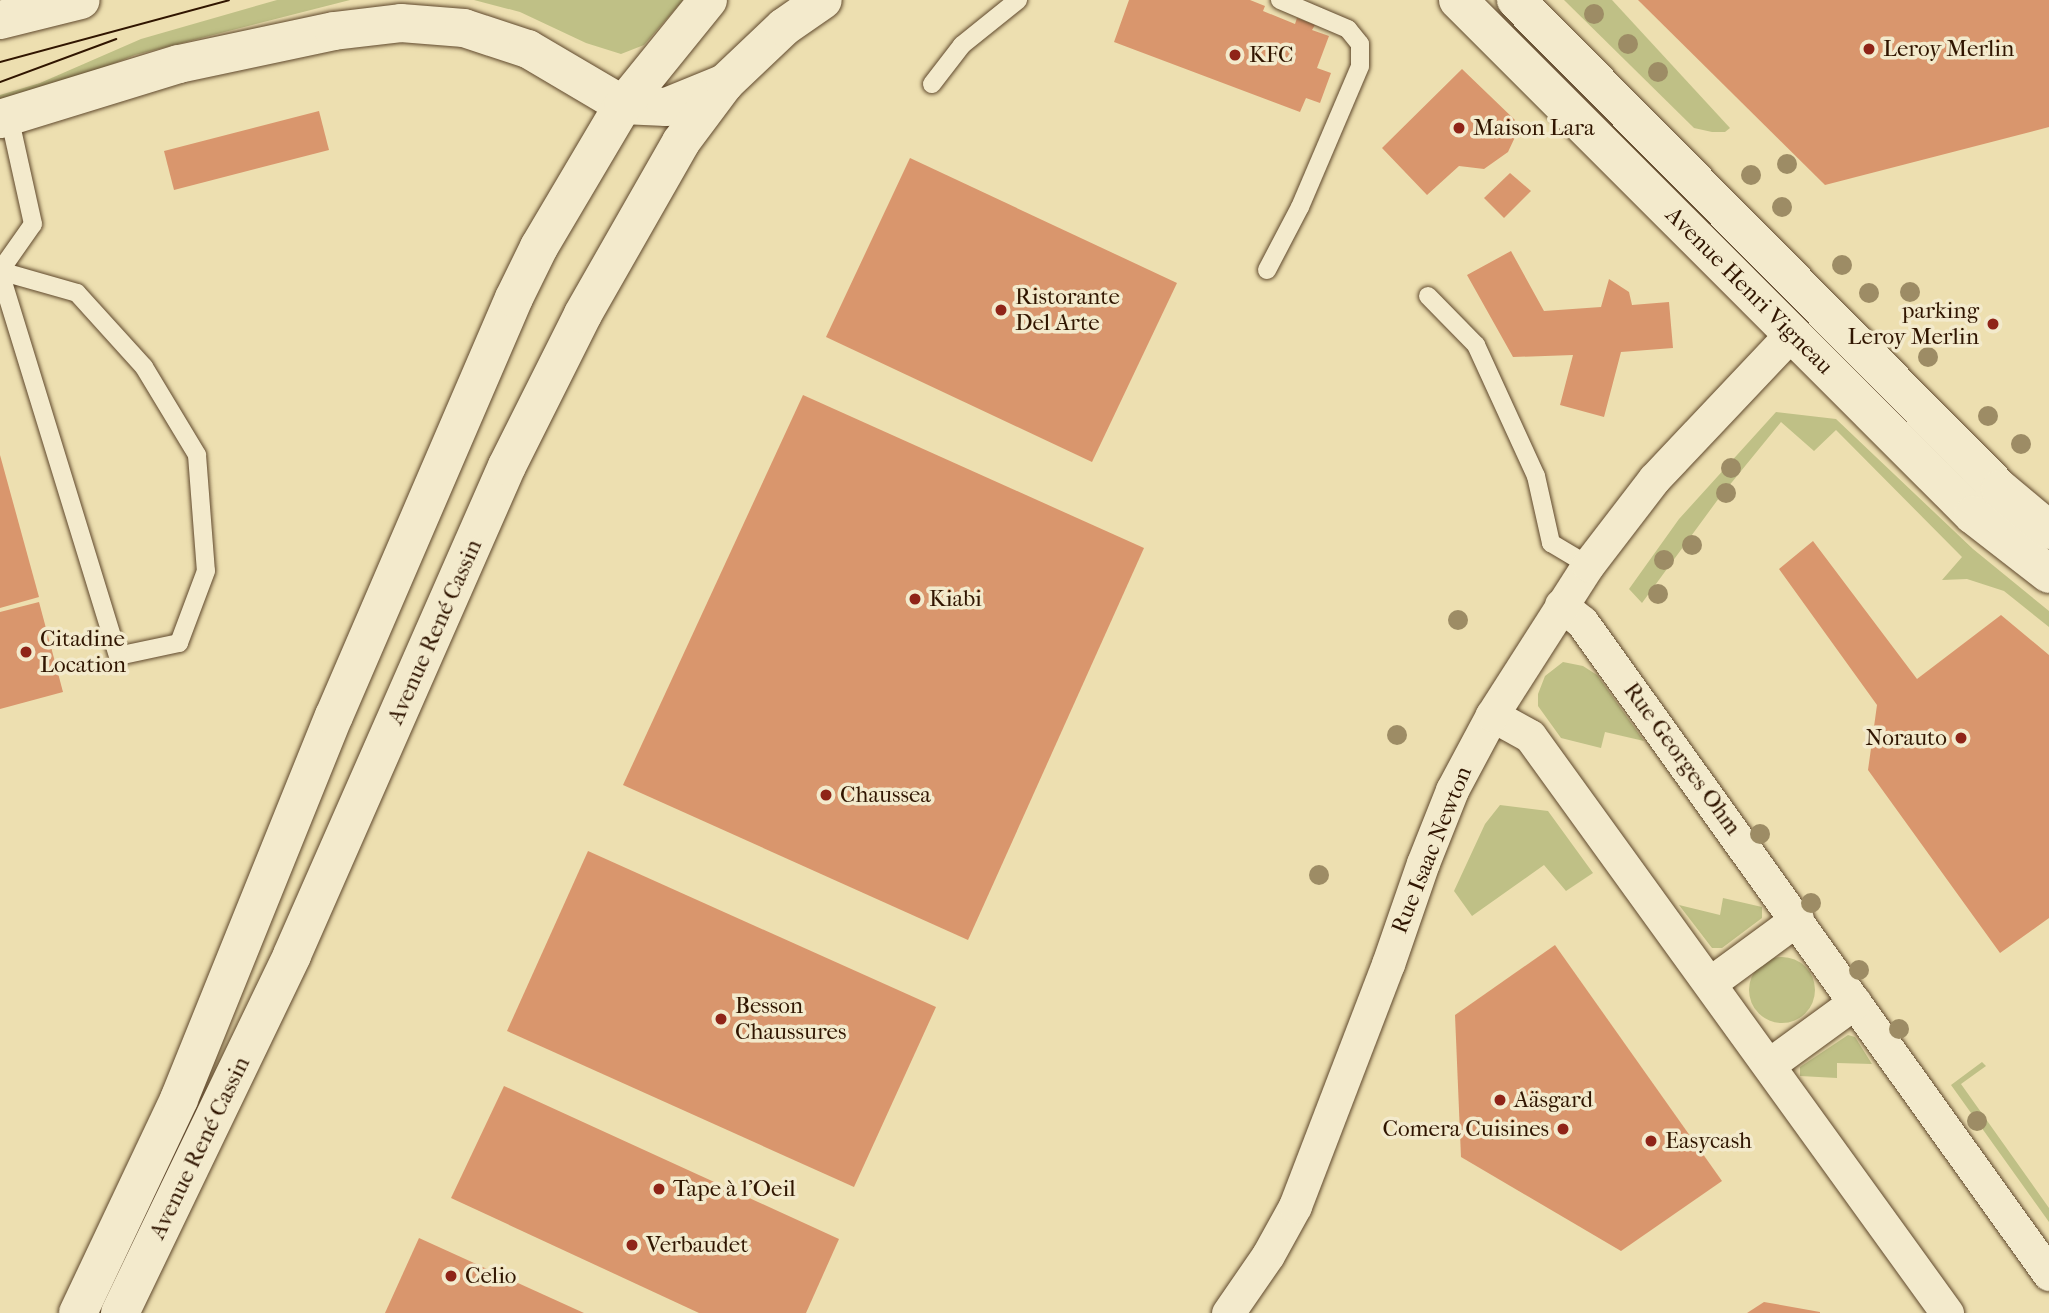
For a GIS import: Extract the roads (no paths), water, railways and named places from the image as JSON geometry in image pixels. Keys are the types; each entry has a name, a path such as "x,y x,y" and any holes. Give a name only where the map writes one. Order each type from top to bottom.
{"main road":[{"path":"0,20 81,0"},
{"name":"Avenue René Cassin","path":"78,1313 178,1100 339,704 509,310 539,247 623,105 708,0"},
{"name":"Avenue René Cassin","path":"120,1313 292,955 507,466 583,314 681,142 725,83 795,14 823,0"},
{"name":"Avenue Henri Vigneau","path":"1458,0 1973,515 2049,573"},
{"name":"Avenue Henri Vigneau","path":"1516,0 2000,489 2049,530"},
{"path":"4,118 179,64 334,31 401,23 464,28 528,49 623,105 666,107 725,83"}],"street":[{"name":"Rue Isaac Newton","path":"1228,1313 1268,1255 1295,1206 1447,802 1492,715 1588,565 1654,480 1791,334"},
{"name":"Rue Georges Ohm","path":"1561,605 1582,621 2049,1274"},
{"path":"1492,715 1530,736 1770,1064 1947,1313"},
{"path":"1710,984 1797,919"},
{"path":"1770,1064 1855,1002"}],"lane":[{"path":"932,84 962,45 1018,0"},
{"path":"1266,270 1300,207 1360,66 1360,44 1348,29 1280,0"},
{"path":"0,271 33,225 4,118"},
{"path":"0,271 77,293 144,368 197,454 206,571 179,643 118,656 0,271"},
{"path":"1428,296 1476,345 1536,476 1550,543 1588,565"}],"tram line":[{"path":"0,62 229,0"},
{"path":"0,82 116,39"}],"place":[{"name":"Leroy Merlin","path":"1869,49"},
{"name":"KFC","path":"1235,55"},
{"name":"Maison Lara","path":"1459,128"},
{"name":"Ristorante Del Arte","path":"1001,310"},
{"name":"parking Leroy Merlin","path":"1993,324"},
{"name":"Kiabi","path":"915,599"},
{"name":"Citadine Location","path":"26,652"},
{"name":"Norauto","path":"1961,738"},
{"name":"Chaussea","path":"826,795"},
{"name":"Besson Chaussures","path":"721,1019"},
{"name":"Aäsgard","path":"1500,1100"},
{"name":"Comera Cuisines","path":"1563,1129"},
{"name":"Easycash","path":"1651,1141"},
{"name":"Tape à l'Oeil","path":"659,1189"},
{"name":"Verbaudet","path":"632,1245"},
{"name":"Celio","path":"451,1276"}]}
